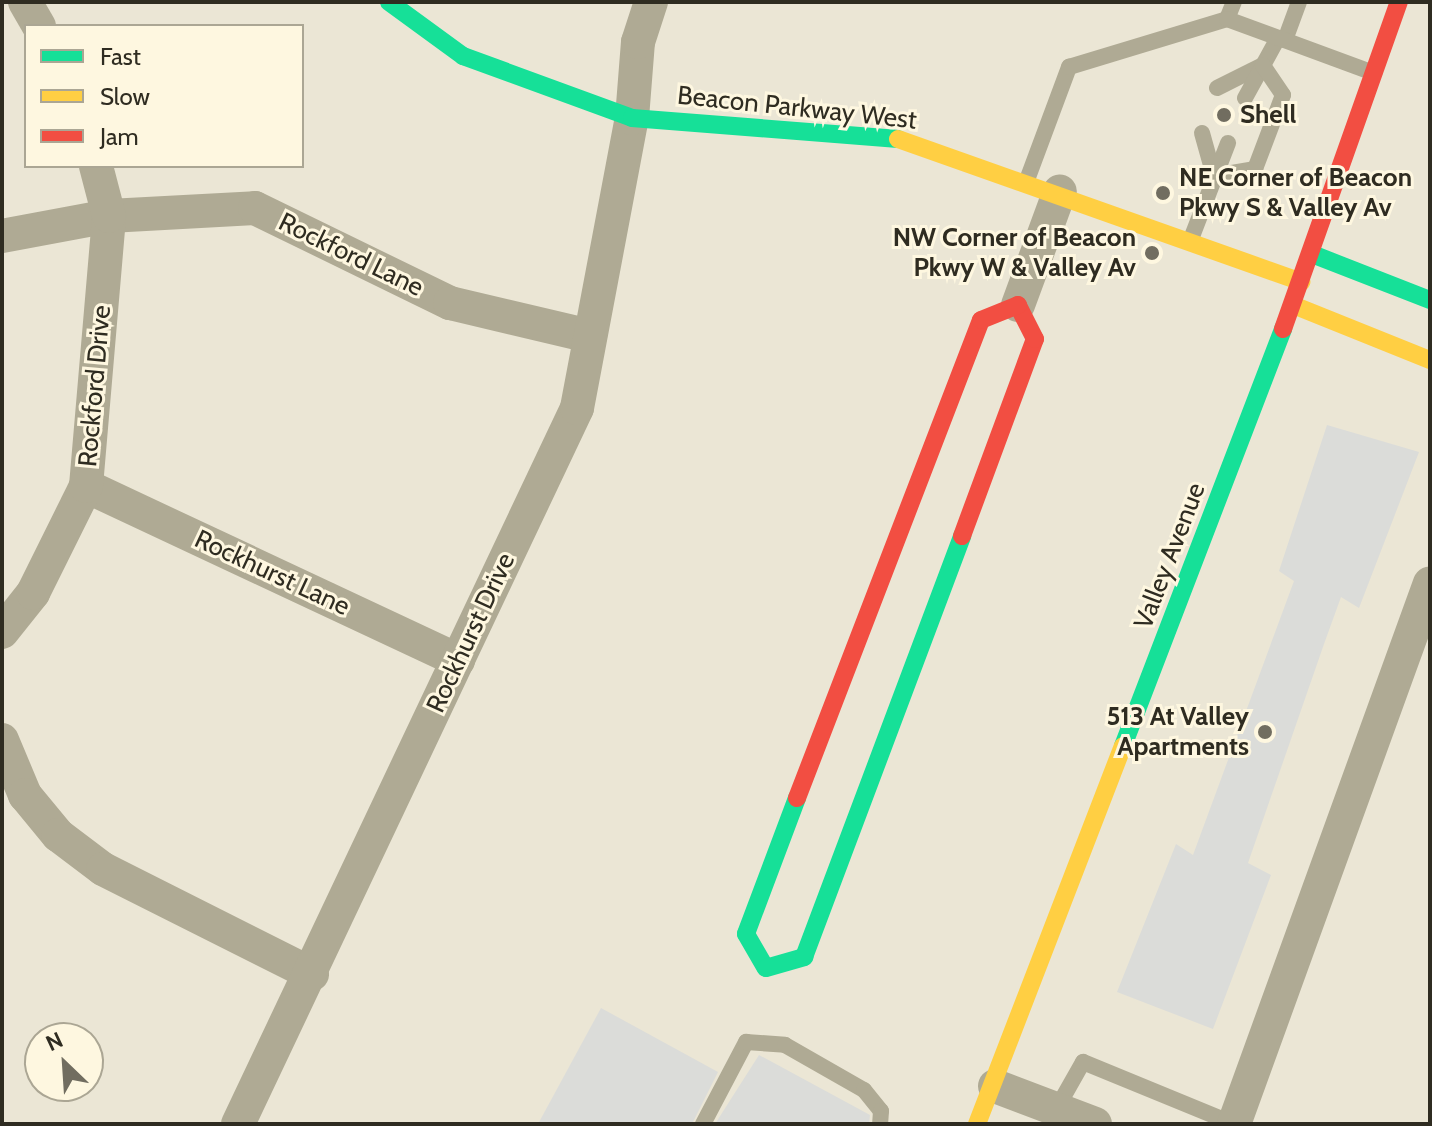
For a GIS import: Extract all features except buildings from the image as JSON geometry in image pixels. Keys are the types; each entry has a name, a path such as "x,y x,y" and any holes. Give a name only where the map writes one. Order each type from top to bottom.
{"street":[{"path":"25,2 38,24"},
{"name":"Beacon Parkway West","path":"389,2 463,56 632,118 901,139 1060,191 1301,282"},
{"name":"Rockhurst Drive","path":"238,1124 312,974 577,408 632,118 638,42 651,2"},
{"name":"Valley Avenue","path":"977,1124 995,1086 1293,305 1399,2"},
{"name":"Rockford Drive","path":"2,632 33,593 86,486 109,216 97,168"},
{"path":"1018,305 981,320 869,609 746,934 766,968 804,957 1035,339 1018,305 1060,191"},
{"name":"Rockford Lane","path":"2,236 109,216 255,208 450,303 590,336"},
{"path":"1312,254 1430,300"},
{"path":"1293,305 1430,360"},
{"name":"Rockhurst Lane","path":"86,486 458,660"},
{"path":"1234,1124 1430,583"},
{"path":"2,740 25,795 58,835 103,869 312,974"},
{"path":"995,1086 1053,1116 1095,1124"}],"lane":[{"path":"1227,19 1234,2"},
{"path":"1245,98 1282,39 1299,2"},
{"path":"1027,180 1069,67 1227,19 1375,74"},
{"path":"1217,88 1263,65"},
{"path":"1214,176 1255,169 1283,95 1263,65"},
{"path":"1202,133 1214,176"},
{"path":"1190,240 1228,143"},
{"path":"703,1124 746,1042 785,1045 864,1090 881,1111 880,1124"},
{"path":"1053,1116 1083,1062 1234,1124"}],"traffic: fast":[{"path":"389,2 463,56 632,118 898,139"},
{"path":"1312,254 1430,300"},
{"path":"1123,746 1283,329"},
{"path":"797,798 746,934 766,968 804,957 962,536"}],"traffic: slow":[{"path":"898,139 1301,282"},
{"path":"1293,305 1430,360"},
{"path":"977,1124 1123,746"}],"traffic: jam":[{"path":"1283,329 1399,2"},
{"path":"962,536 1035,339 1018,305"},
{"path":"797,798 981,320 1018,305"}],"place":[{"name":"Shell","path":"1224,115"},
{"name":"NE Corner of Beacon Pkwy S & Valley Av","path":"1163,193"},
{"name":"NW Corner of Beacon Pkwy W & Valley Av","path":"1152,253"},
{"name":"513 At Valley Apartments","path":"1265,732"}]}
